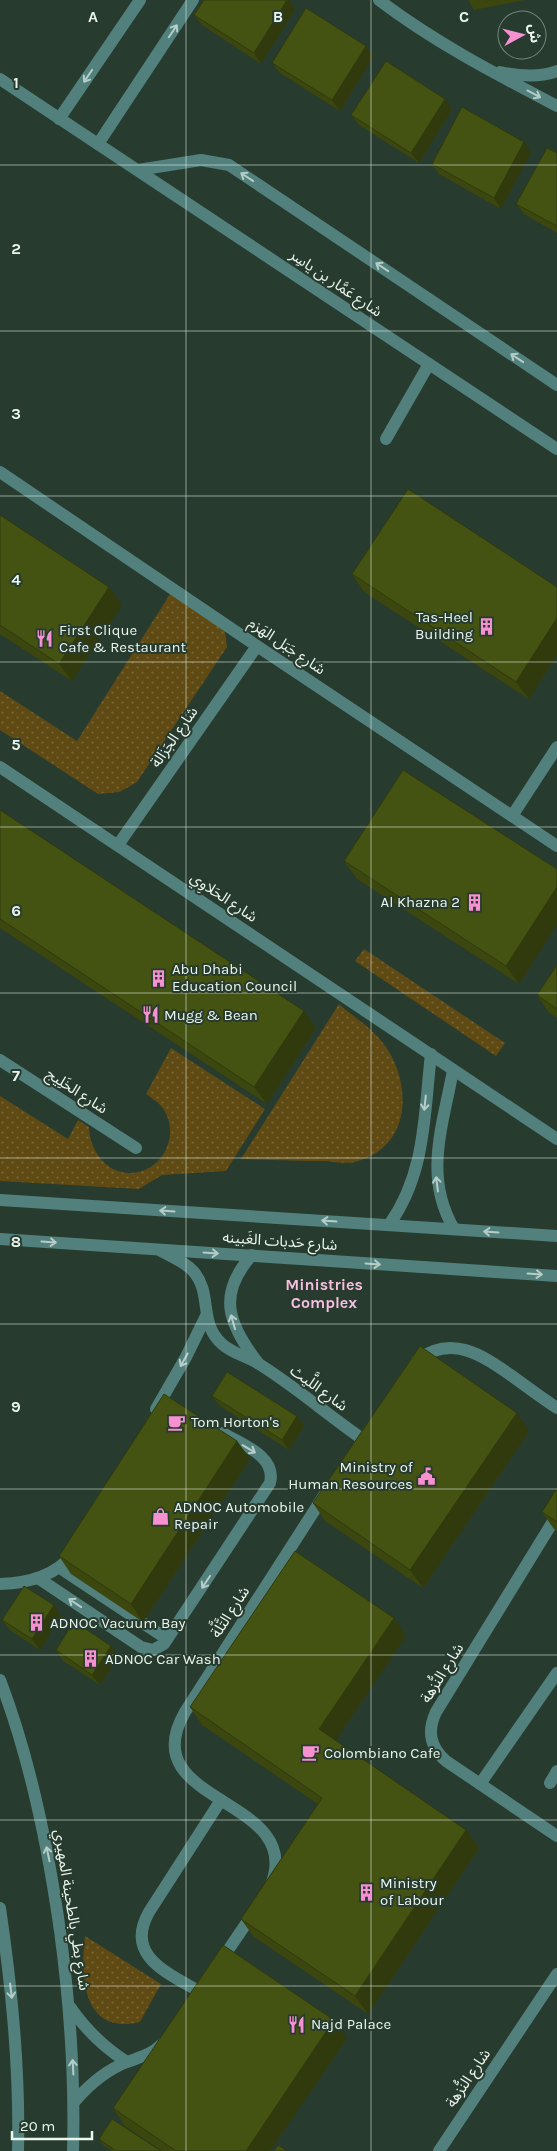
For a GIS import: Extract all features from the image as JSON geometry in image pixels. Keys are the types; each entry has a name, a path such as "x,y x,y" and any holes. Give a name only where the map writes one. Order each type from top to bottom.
{"street":[{"path":"59,119 140,0"},
{"path":"98,144 194,0"},
{"path":"379,0 412,25 485,68 557,106"},
{"path":"485,68 521,76 550,74 557,71"},
{"name":"شارع عَمَّار بن ياسِر","path":"0,79 557,449"},
{"path":"138,170 201,160 229,165 557,386"},
{"path":"386,439 428,364"},
{"name":"شارع جَبَل الهَزم","path":"0,472 557,846"},
{"name":"شارع الجَزَالة","path":"118,845 257,646"},
{"path":"512,816 557,747"},
{"name":"شارع الحَلاوِي","path":"0,767 557,1138"},
{"path":"389,1225 407,1196 418,1164 431,1054"},
{"name":"شارع الخَلِيج","path":"0,1060 136,1148"},
{"path":"453,1070 436,1172 441,1202 454,1229"},
{"name":"شارع حَدبات الغَبينه","path":"0,1200 557,1236"},
{"name":"شارع حَدبات الغَبينه","path":"0,1239 557,1276"},
{"name":"شارع اللَّيث","path":"157,1249 187,1265 194,1272 203,1288 206,1316 214,1335 220,1343 237,1355 258,1363 361,1439"},
{"name":"شارع اللَّيث","path":"252,1255 237,1275 233,1286 230,1311 238,1334 258,1363"},
{"path":"149,1421 167,1399 206,1316"},
{"path":"405,1371 422,1356 451,1348 466,1349 480,1354 557,1408"},
{"path":"38,1578 141,1647 153,1650 164,1644 268,1488 272,1476 269,1464 265,1460 212,1426"},
{"name":"شارع التَّلَّة","path":"221,1800 149,1912 141,1932 145,1952 151,1960 202,1988 269,1890 276,1864 274,1851 262,1828 221,1800 197,1785 181,1768 176,1751 176,1733 185,1712 330,1487"},
{"name":"شارع النُّزهة","path":"557,1515 552,1535 432,1722 430,1733 432,1744 438,1753 557,1836"},
{"path":"0,1584 38,1578 60,1568 80,1545"},
{"path":"60,1568 167,1639"},
{"path":"480,1784 557,1673"},
{"name":"شارع بطي بالطحينة المهيري","path":"0,1680 15,1718 37,1798 52,1876 70,2006 75,2101 73,2151"},
{"path":"550,1783 557,1772"},
{"path":"0,1908 2,1943 15,2029 18,2151"},
{"name":"شارع النُّزهة","path":"439,2151 557,1974"},
{"path":"70,2006 95,2038 127,2062"},
{"path":"75,2101 98,2078 127,2062 149,2055 172,2034"}],"shaded area":[{"path":"172,591 225,630 227,647 137,782 120,792 98,794 0,730 0,691 77,741"},
{"path":"364,949 505,1043 496,1056 355,961"},
{"path":"339,1004 377,1036 389,1052 397,1070 402,1089 402,1108 398,1126 389,1141 375,1154 351,1163 241,1159"},
{"path":"171,1048 265,1109 226,1171 162,1175 139,1189 0,1181 0,1096 68,1139 78,1120 89,1127 90,1138 99,1157 114,1169 134,1173 154,1165 166,1151 169,1142 169,1123 161,1106 146,1094"},
{"path":"85,1936 161,1984 140,2022 121,2024 106,2020 96,2011 89,1999 85,1984 83,1968"}],"building":[{"path":"204,0 287,0 254,53 194,15"},
{"path":"306,8 366,46 332,100 272,63"},
{"path":"386,61 445,99 411,153 351,115"},
{"path":"462,107 524,142 494,198 432,164"},
{"path":"547,148 557,153 557,226 516,204"},
{"name":"Tas-Heel Building","path":"408,489 557,587 557,618 516,682 352,574"},
{"path":"0,515 109,587 59,664 0,625"},
{"name":"Al Khazna 2","path":"403,770 557,869 557,887 506,966 344,861"},
{"name":"Abu Dhabi Education Council","path":"0,810 304,1011 254,1087 0,919"},
{"path":"557,965 557,1009 537,995"},
{"name":"Ministry of Human Resources","path":"420,1346 517,1413 410,1570 313,1503"},
{"path":"227,1372 297,1416 282,1440 212,1396"},
{"name":"ADNOC Automobile Repair","path":"164,1394 237,1441 131,1604 59,1556"},
{"path":"557,1488 557,1522 542,1512"},
{"path":"295,1551 394,1618 319,1729 466,1830 355,1996 241,1919 322,1798 190,1707"},
{"path":"24,1586 54,1605 32,1639 2,1620"},
{"name":"ADNOC Car Wash","path":"74,1621 111,1646 92,1675 56,1650"},
{"path":"223,1945 334,2020 246,2151 176,2151 113,2108"},
{"path":"112,2119 161,2151 116,2151 99,2139"},
{"path":"278,2145 287,2151 274,2151"}],"place":[{"name":"Tas-Heel Building","path":"487,626"},
{"name":"First Clique Cafe & Restaurant","path":"45,639"},
{"name":"Al Khazna 2","path":"474,902"},
{"name":"Abu Dhabi Education Council","path":"158,978"},
{"name":"Mugg & Bean","path":"150,1015"},
{"name":"Tom Horton's","path":"177,1422"},
{"name":"Ministry of Human Resources","path":"427,1476"},
{"name":"ADNOC Automobile Repair","path":"160,1516"},
{"name":"ADNOC Vacuum Bay","path":"36,1623"},
{"name":"ADNOC Car Wash","path":"91,1659"},
{"name":"Colombiano Cafe","path":"310,1753"},
{"name":"Ministry of Labour","path":"366,1892"},
{"name":"Najd Palace","path":"297,2024"}],"district":[{"name":"Ministries Complex","path":"324,1293"}]}
